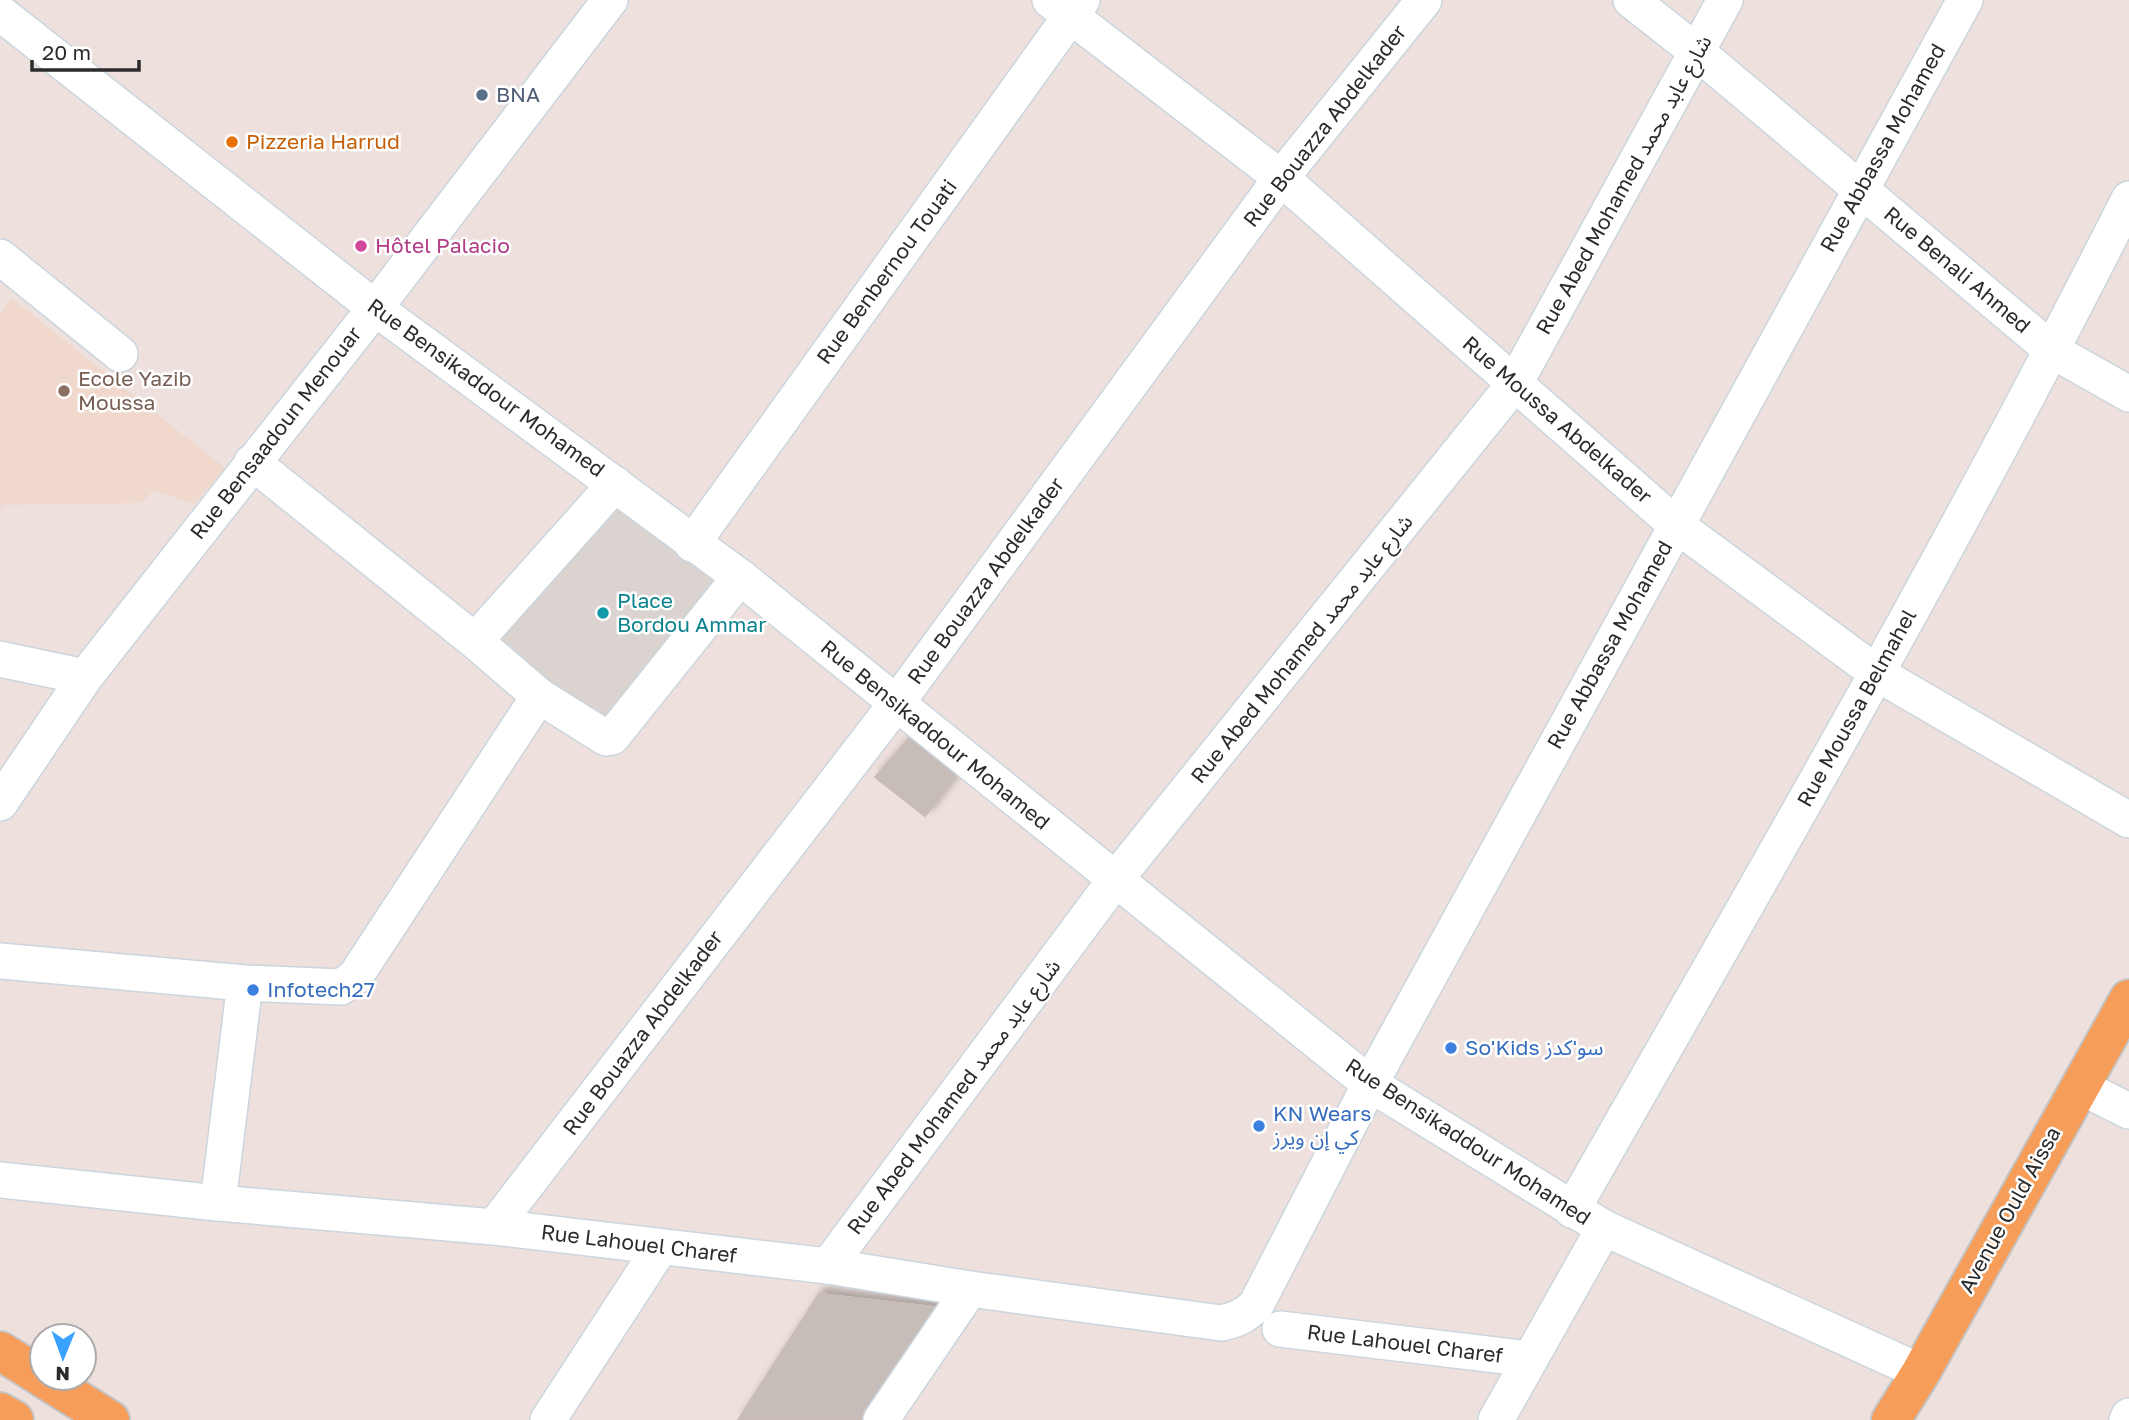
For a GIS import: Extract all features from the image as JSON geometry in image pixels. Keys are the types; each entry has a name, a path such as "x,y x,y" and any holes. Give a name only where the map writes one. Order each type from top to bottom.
{"main road":[{"name":"Avenue Ould Aissa","path":"1891,1420 1921,1372 2129,999"},
{"path":"0,1351 28,1369"},
{"path":"65,1392 110,1420"},
{"path":"0,1412 13,1420"}],"street":[{"name":"Rue Bensaadoun Menouar","path":"0,803 85,677 375,307 610,0"},
{"name":"Rue Bouazza Abdelkader","path":"494,1227 896,704 1281,178 1424,0"},
{"name":"Rue Benali Ahmed","path":"1632,0 2053,351 2129,394"},
{"name":"Rue Abed Mohamed شارع عابد محمد","path":"828,1265 1115,880 1515,383 1725,0"},
{"name":"Rue Abbassa Mohamed","path":"1262,1293 1370,1084 1965,0"},
{"name":"Rue Moussa Abdelkader","path":"1067,6 1281,178 1676,526 1878,674 2129,820"},
{"name":"Rue Benbernou Touati","path":"692,544 1067,6"},
{"name":"Rue Bensikaddour Mohamed","path":"0,13 375,307 740,577 1370,1084 1604,1228 1921,1372"},
{"name":"Rue Moussa Belmahel","path":"1572,1210 1878,674 2053,351 2129,199"},
{"path":"0,257 120,354"},
{"path":"252,462 538,695 609,739 740,577"},
{"path":"475,641 615,484"},
{"path":"0,659 85,677"},
{"path":"0,961 245,983 341,987 355,976 538,695"},
{"path":"218,1203 245,983"},
{"path":"2079,1086 2129,1111"},
{"name":"Rue Lahouel Charef","path":"0,1180 218,1203 494,1227 660,1248 828,1265 970,1289 1221,1323 1234,1321 1246,1314 1256,1305 1262,1293"},
{"path":"1496,1420 1604,1228"},
{"path":"548,1420 660,1248"},
{"path":"881,1420 970,1289"},
{"name":"Rue Lahouel Charef","path":"1280,1329 1530,1359"}],"shaded area":[{"name":"Ecole Yazib Moussa","path":"11,298 225,468 194,504 154,490 142,503 1,505 0,518 0,314"},
{"name":"Place Bordou Ammar","path":"594,484 727,591 608,738 479,636"}],"building":[{"path":"914,733 960,771 925,816 875,777"},
{"path":"819,1294 941,1308 865,1420 738,1420"}],"place":[{"name":"BNA","path":"482,95"},
{"name":"Pizzeria Harrud","path":"232,142"},
{"name":"Hôtel Palacio","path":"361,246"},
{"name":"Ecole Yazib Moussa","path":"64,391"},
{"name":"Place Bordou Ammar","path":"603,613"},
{"name":"Infotech27","path":"253,990"},
{"name":"So'Kids سو'كدز","path":"1451,1048"},
{"name":"KN Wears كي إن ويرز","path":"1259,1126"}]}
